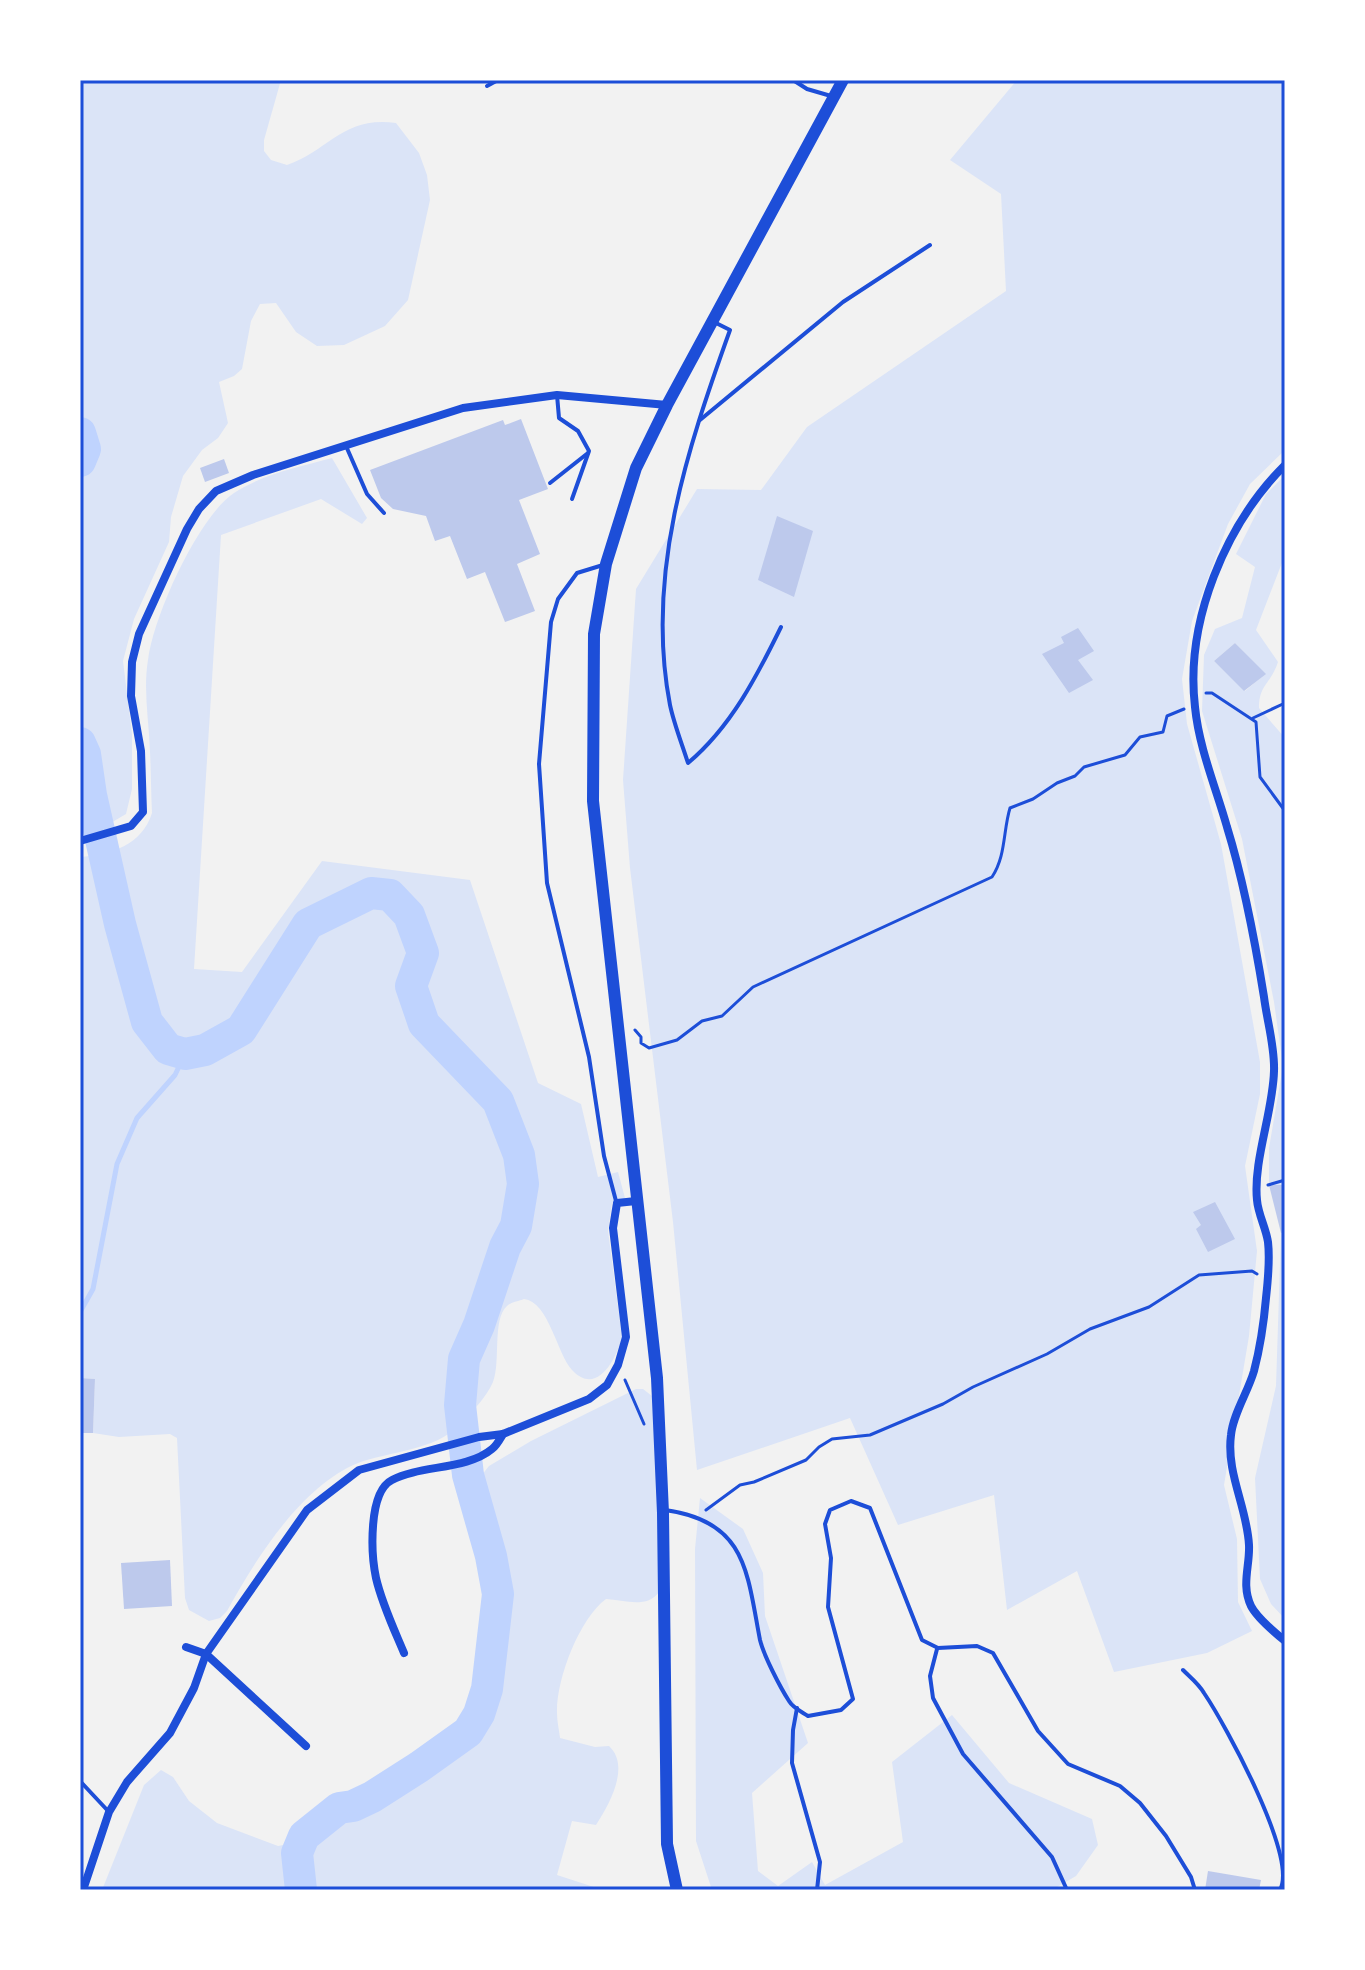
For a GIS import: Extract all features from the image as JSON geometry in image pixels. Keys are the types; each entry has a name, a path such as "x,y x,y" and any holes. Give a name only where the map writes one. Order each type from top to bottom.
{"main road":[{"path":"677,1890 667,1844 663,1509 657,1378 593,801 594,634 606,564 636,468 843,80"}],"street":[{"path":"80,841 131,826 143,812 141,751 131,696 132,662 139,634 187,529 199,509 216,491 253,475 463,408 557,395 667,405"},
{"path":"1285,465 1263,486 1222,557 1205,606 1193,679 1207,763 1228,830 1260,974 1274,1066 1272,1101 1259,1166 1257,1199 1268,1243 1266,1299 1254,1371 1231,1434 1232,1472 1245,1514 1249,1546 1245,1586 1251,1608 1285,1641"},
{"path":"83,1890 109,1812 127,1782 170,1733 194,1688 206,1654 307,1510 359,1470 479,1437 503,1434 589,1399 607,1385 618,1365 626,1337 613,1228 617,1203 636,1201"},
{"path":"404,1653 375,1574 375,1501 380,1488 393,1479 479,1456 493,1449 503,1434"},
{"path":"186,1647 206,1654 306,1746"}],"lane":[{"path":"487,86 498,80"},
{"path":"793,80 807,89 834,97"},
{"path":"697,422 843,302 930,245"},
{"path":"712,321 730,330 697,422 680,482 665,564 663,640 670,706 688,763 703,751 750,689 781,627"},
{"path":"557,395 559,418 578,431 589,451 572,499"},
{"path":"346,444 367,494 384,513"},
{"path":"550,483 589,451"},
{"path":"606,564 577,573 558,599 551,622 539,764 547,883 589,1057 604,1156 617,1203"},
{"path":"663,1509 691,1514 718,1528 740,1553 754,1598 761,1644 791,1704 808,1716 841,1710 853,1699 828,1607 831,1558 825,1524 830,1510 851,1501 870,1508 922,1640 938,1648 977,1646 993,1653 1038,1731 1068,1764 1120,1786 1140,1803 1166,1836 1191,1877 1195,1890"},
{"path":"938,1648 930,1676 933,1698 955,1740 1006,1807 1052,1857 1067,1890"},
{"path":"1183,1670 1203,1691 1255,1784 1282,1858 1283,1885 1280,1890"},
{"path":"797,1708 792,1763 820,1862 817,1890"},
{"path":"80,1781 109,1812"}],"path":[{"path":"635,1030 641,1037 641,1043 649,1048 677,1040 702,1021 722,1016 753,987 992,877 1000,865 1010,808 1075,776 1084,767 1125,755 1140,737 1163,732 1167,716 1190,706 1196,693 1212,693 1256,722 1260,777 1285,811"},
{"path":"1251,719 1285,703"},
{"path":"700,1513 740,1485 806,1460 832,1439 870,1435 943,1404 1047,1354 1090,1329 1149,1307 1199,1275 1252,1271 1260,1275"},
{"path":"618,1365 647,1432 660,1438"}],"shaded area":[{"path":"80,80 281,80 264,140 264,151 271,160 287,165 350,129 378,122 396,123 419,153 427,175 430,200 408,300 385,326 344,345 317,346 296,332 276,303 260,304 251,321 242,369 219,382 228,423 183,476 171,517 169,542 134,619 123,661 132,734 132,789 126,814 109,824 80,830"},
{"path":"1017,80 1285,80 1285,450 1250,484 1228,524 1192,621 1182,679 1187,724 1221,844 1260,1062 1260,1094 1245,1166 1257,1251 1249,1336 1224,1485 1237,1539 1238,1602 1252,1631 1207,1653 1114,1672 1077,1571 1007,1610 994,1495 898,1525 850,1418 697,1470 673,1222 630,868 623,780 636,589 697,489 761,490 807,427 1006,291 1001,194 950,160"},
{"path":"332,458 367,518 362,524 321,499 221,535 194,969 242,972 322,861 470,880 538,1083 581,1104 598,1177 618,1172 625,1198 612,1203 608,1231 622,1337 616,1355 604,1372 590,1379 581,1377 572,1370 546,1319 533,1302 524,1299 509,1305 502,1312 498,1330 493,1382 468,1415 438,1440 358,1463 317,1489 282,1526 227,1611 220,1618 209,1621 189,1610 185,1598 177,1438 170,1434 119,1437 93,1433 95,1379 80,1378 80,857 103,854 124,846 141,833 152,813 146,694 148,660 158,619 192,545 220,505 245,486"},
{"path":"1285,475 1285,555 1256,630 1278,662 1263,689 1259,708 1285,738 1285,1185 1269,1185 1269,1148 1283,1066 1274,1002 1242,839 1202,711 1204,655 1215,629 1242,618 1255,567 1236,554 1266,494","holes":["1235,643 1265,674 1245,691 1214,661"]},
{"path":"1285,1232 1285,1619 1271,1604 1260,1579 1255,1478 1276,1386 1281,1233"},
{"path":"636,1389 643,1389 652,1396 659,1506 659,1592 642,1602 606,1599 596,1608 571,1651 558,1699 560,1738 595,1747 609,1746 618,1764 616,1786 596,1825 572,1821 557,1875 603,1890 102,1890 144,1785 161,1770 173,1777 189,1801 217,1823 278,1846 318,1838 340,1820 376,1804 467,1741 488,1719 497,1679 504,1614 505,1576 492,1538 480,1486 481,1476 489,1466 531,1441"},
{"path":"700,1498 743,1529 763,1573 765,1616 808,1743 752,1793 758,1871 778,1886 812,1862 825,1885 903,1842 892,1762 952,1715 1009,1783 1092,1819 1098,1845 1076,1876 1052,1890 712,1890 696,1841 695,1549"}],"building":[{"path":"521,419 548,489 519,500 540,554 517,564 535,611 505,622 485,572 467,579 450,536 435,541 426,516 393,509 381,498 370,470 503,420 505,425"},
{"path":"224,459 229,473 205,482 200,468"},
{"path":"777,516 813,531 794,597 758,580"},
{"path":"1078,628 1094,651 1078,660 1093,680 1069,693 1042,654 1064,643 1061,637"},
{"path":"1235,643 1266,674 1244,691 1214,661"},
{"path":"1269,1185 1285,1185 1285,1232 1281,1233"},
{"path":"1215,1202 1235,1239 1208,1252 1196,1229 1201,1225 1193,1212"},
{"path":"80,1378 95,1379 93,1433 80,1433"},
{"path":"170,1560 172,1606 124,1609 121,1563"},
{"path":"1208,1871 1261,1880 1259,1890 1205,1890"}],"waterway":[{"path":"80,433 85,449 80,461"},
{"path":"80,743 85,754 120,924 147,1022 168,1049 185,1054 205,1050 241,1030 308,924 371,893 390,895 409,915 423,953 411,986 424,1024 498,1101 519,1155 523,1184 516,1226 505,1247 464,1359 460,1405 468,1475 491,1556 498,1594 487,1689 479,1714 468,1732 372,1797 353,1806 339,1808 304,1836 297,1853 301,1890"},
{"path":"80,1312 93,1289 117,1164 137,1118 175,1075 185,1054"},
{"path":"80,1370 81,1381"}]}
